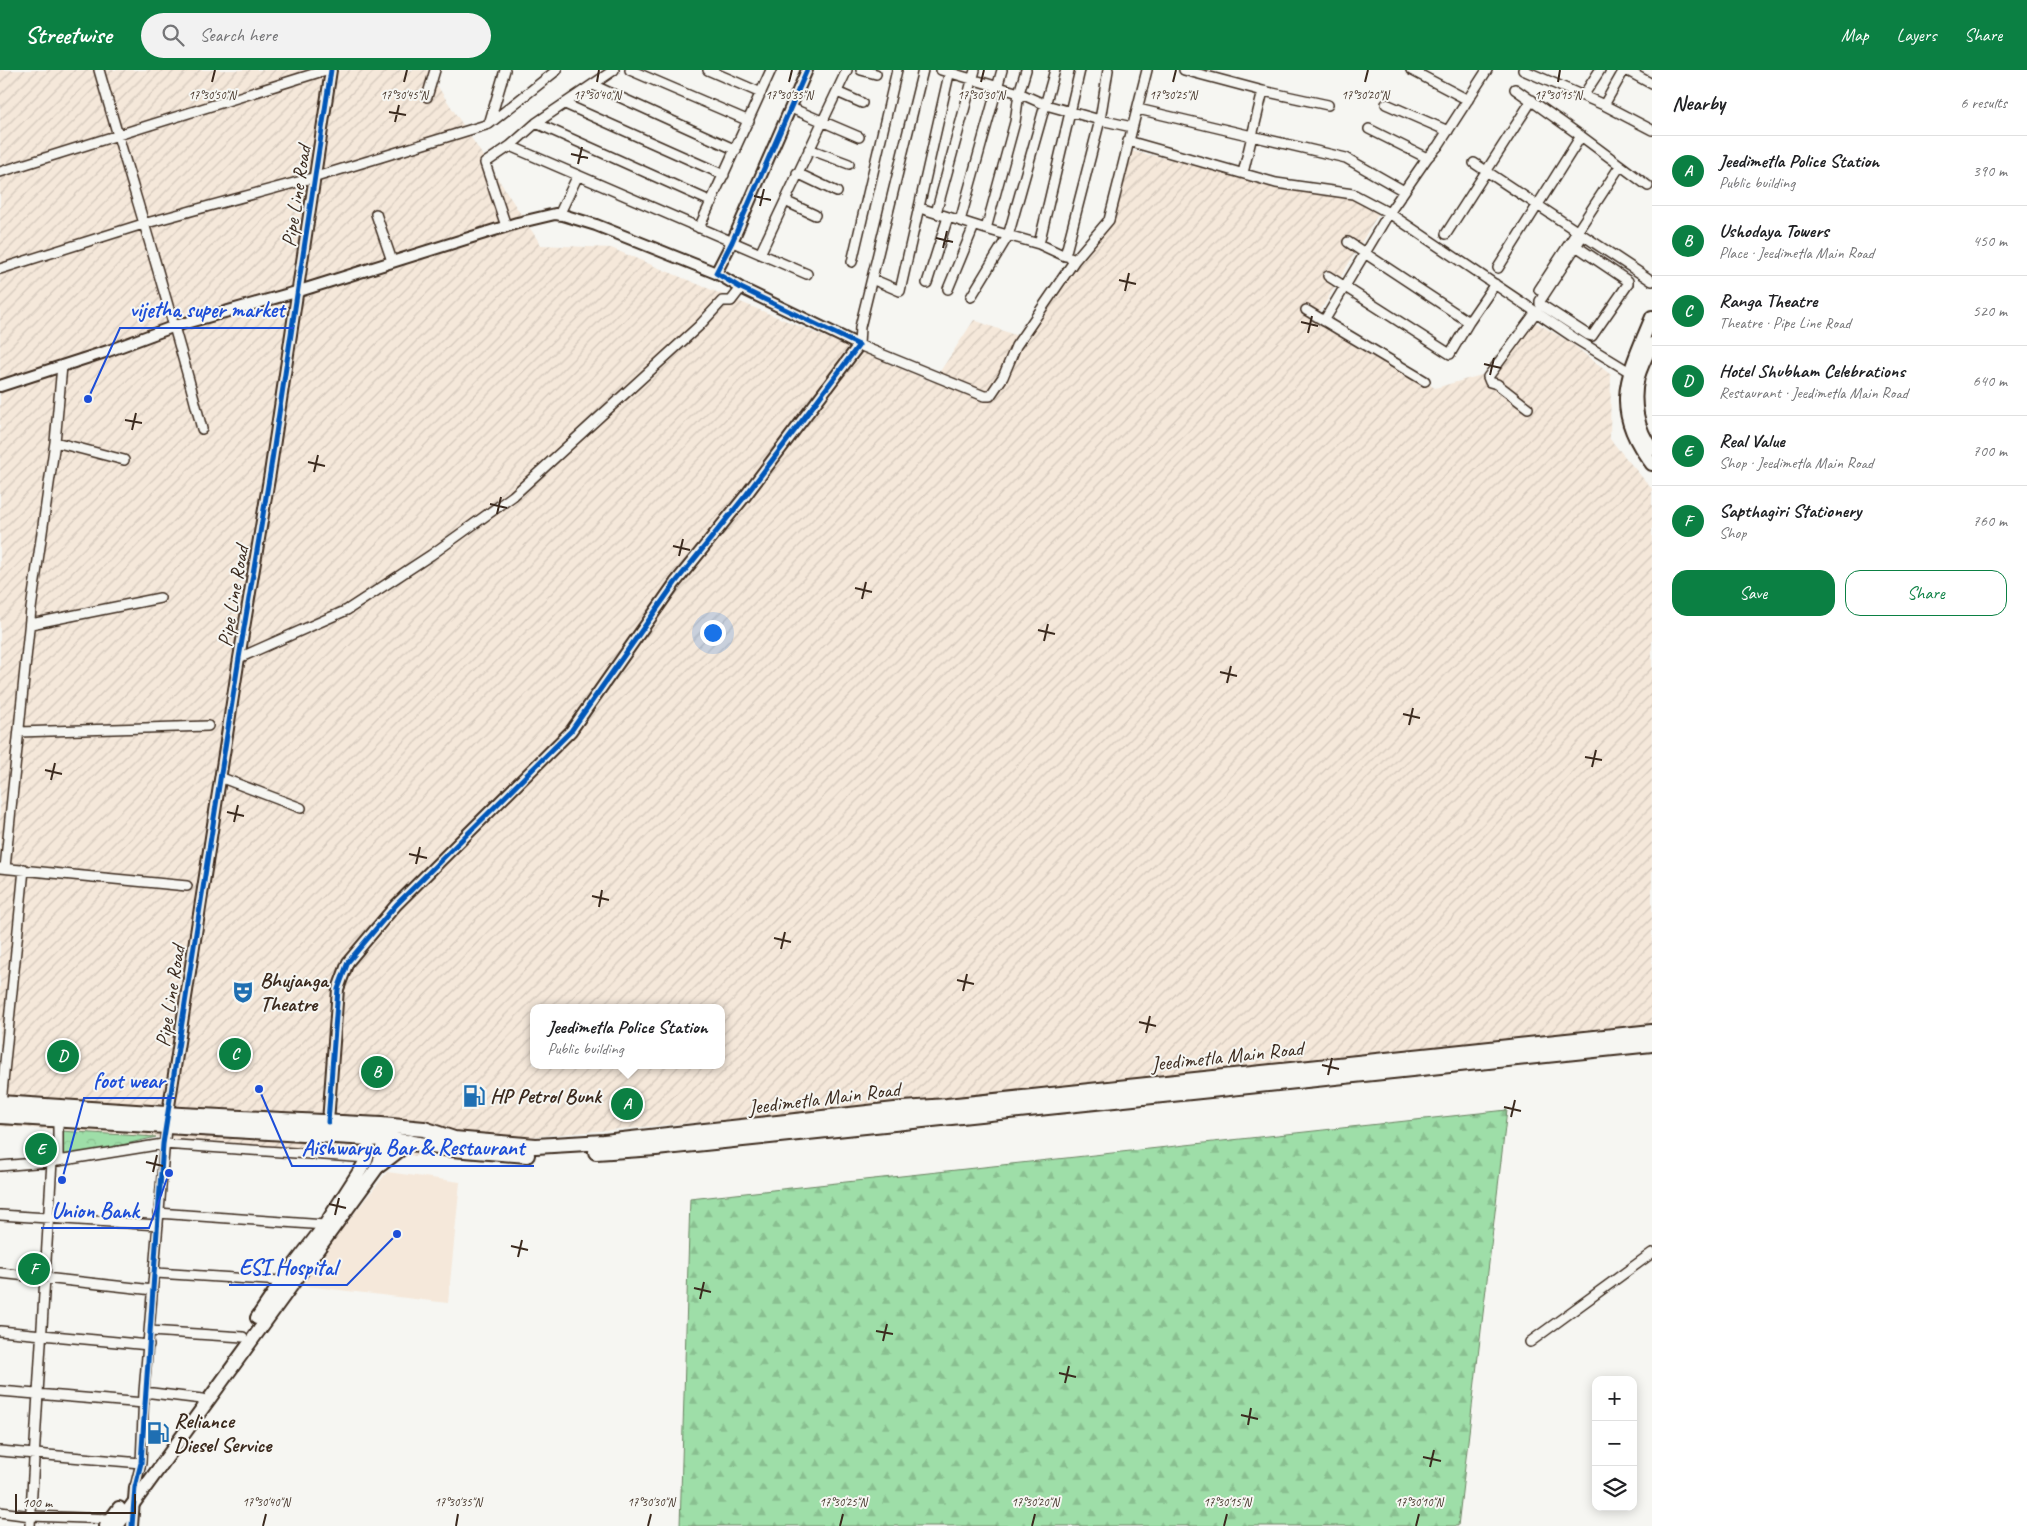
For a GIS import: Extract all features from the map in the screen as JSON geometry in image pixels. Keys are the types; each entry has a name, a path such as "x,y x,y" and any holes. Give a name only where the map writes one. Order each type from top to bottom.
{"main road":[{"path":"1652,317 1625,399 1627,420 1635,439 1652,464"},
{"path":"1652,344 1634,374 1636,413 1642,431 1652,450"},
{"name":"Jeedimetla Main Road","path":"0,1107 378,1134 409,1142 452,1149 535,1156 904,1109 1652,1032"},
{"name":"Jeedimetla Main Road","path":"0,1107 58,1120 246,1118 328,1122 424,1129 448,1138 536,1146 656,1142 1652,1044"},
{"path":"246,1118 262,1125 448,1138"},
{"path":"111,1524 134,1501 373,1161 378,1134"},
{"path":"111,1524 135,1487 202,1399 282,1281 373,1161 409,1142"}],"street":[{"path":"99,70 143,224 175,326 202,429"},
{"path":"0,172 326,70"},
{"name":"Pipe Line Road","path":"167,1120 222,778 239,658 269,482 296,292 316,177 331,70"},
{"path":"427,97 435,70"},
{"path":"489,124 505,70"},
{"path":"0,269 143,224 316,177 489,124 557,70"},
{"path":"506,226 485,163 510,146 536,123 614,70"},
{"path":"630,70 749,121"},
{"path":"708,70 761,93"},
{"path":"699,228 771,70"},
{"path":"716,273 732,242 807,70"},
{"path":"760,254 847,70"},
{"path":"861,70 876,74"},
{"path":"852,262 897,70"},
{"path":"328,1122 338,988 348,962 396,905 570,731 676,583 860,345 860,327 923,70"},
{"path":"960,221 1002,70"},
{"path":"986,230 1015,122 1019,93 1026,70"},
{"path":"971,296 1008,236 1046,105 1054,70"},
{"path":"1040,244 1080,70"},
{"path":"1065,256 1100,120 1108,70"},
{"path":"0,386 108,351 175,326 296,292 506,226 541,217 559,215 596,225 716,273 741,288 860,345 984,396 990,396 1003,377 1016,346 1075,260 1109,220 1148,70"},
{"path":"1184,70 1199,72 1263,91 1328,105"},
{"path":"1411,70 1468,100"},
{"path":"1324,321 1389,213 1448,131 1487,70"},
{"path":"1523,70 1604,105 1652,130"},
{"path":"1583,96 1600,70"},
{"path":"1604,105 1625,70 1652,84"},
{"path":"872,279 900,291 920,208 947,71 974,75 998,87 1019,93 1046,105 1132,127"},
{"path":"936,213 974,75"},
{"path":"593,85 736,150"},
{"path":"1516,89 1648,186"},
{"path":"1243,173 1263,91"},
{"path":"837,92 862,103"},
{"path":"1446,234 1532,100"},
{"path":"565,104 724,175"},
{"path":"1386,104 1448,131"},
{"path":"791,108 859,137"},
{"path":"1138,109 1346,158 1404,191"},
{"path":"536,123 712,202"},
{"path":"1369,129 1428,158"},
{"path":"1498,268 1581,136"},
{"path":"1128,141 1276,183 1353,194 1389,213 1536,312 1634,374"},
{"path":"510,146 808,274"},
{"path":"809,149 849,164"},
{"path":"1474,163 1652,281"},
{"path":"1539,290 1581,234 1620,166"},
{"path":"797,174 838,192"},
{"path":"559,215 578,175"},
{"path":"785,201 815,215"},
{"path":"920,208 986,230 1040,244 1075,260"},
{"path":"376,214 392,261"},
{"path":"928,283 948,217"},
{"path":"948,290 974,226"},
{"path":"1576,246 1628,281 1628,284 1592,336 1540,304 1540,301 1576,246 1581,234"},
{"path":"1348,242 1469,322"},
{"path":"1328,276 1450,354 1495,284"},
{"path":"239,658 347,610 431,555 513,496 699,326 722,300 731,301 741,288"},
{"path":"1306,310 1425,381"},
{"path":"1528,408 1497,384 1490,382 1488,376 1536,312"},
{"path":"62,366 55,442 31,609 19,732 2,868 187,886"},
{"path":"55,442 124,460"},
{"path":"31,624 160,598"},
{"path":"19,732 208,726"},
{"path":"222,778 300,808"},
{"path":"0,1107 24,869"},
{"path":"30,1521 49,1219 58,1120"},
{"path":"132,1526 135,1487 141,1463 144,1392 156,1273 163,1144 167,1120"},
{"path":"0,1166 55,1161 163,1144 373,1161"},
{"path":"158,1213 325,1225"},
{"path":"0,1215 158,1225"},
{"path":"1530,1342 1652,1253"},
{"path":"0,1273 153,1290"},
{"path":"156,1273 282,1281"},
{"path":"150,1331 243,1338"},
{"path":"0,1332 149,1345"},
{"path":"0,1391 144,1403"},
{"path":"144,1392 202,1399"},
{"path":"0,1451 141,1463"},
{"path":"0,1512 30,1521 111,1524"}],"shaded area":[{"path":"0,70 427,70 541,245 611,248 933,382 974,320 1020,337 1103,231 1123,149 1383,206 1318,315 1435,388 1485,374 1532,320 1571,343 1611,375 1610,439 1652,489 1652,1040 528,1137 530,1164 0,1126"},
{"path":"387,1172 460,1182 448,1303 298,1285"}],"green space":[{"path":"1507,1110 1458,1526 680,1526 690,1199"},
{"path":"60,1131 156,1137 61,1159"}],"cycle path":[{"path":"132,1526 135,1487 141,1463 163,1144 270,473 331,70"},
{"path":"328,1122 338,989 348,962 396,905 571,731 675,583 746,495 859,345 741,288 716,273 732,242 807,70"}],"place":[{"name":"vijetha super market","path":"88,399"},
{"name":"Bhujanga Theatre","path":"243,992"},
{"name":"Ranga Theatre","path":"235,1054"},
{"name":"Hotel Shubham Celebrations","path":"63,1056"},
{"name":"Ushodaya Towers","path":"377,1072"},
{"name":"Aishwarya Bar & Restaurant","path":"259,1089"},
{"name":"HP Petrol Bunk","path":"474,1096"},
{"name":"Jeedimetla Police Station","path":"627,1104"},
{"name":"Real Value","path":"41,1149"},
{"name":"Union Bank","path":"169,1173"},
{"name":"foot wear","path":"62,1180"},
{"name":"ESI Hospital","path":"397,1234"},
{"name":"Sapthagiri Stationery","path":"34,1269"},
{"name":"Reliance Diesel Service","path":"158,1433"}]}
